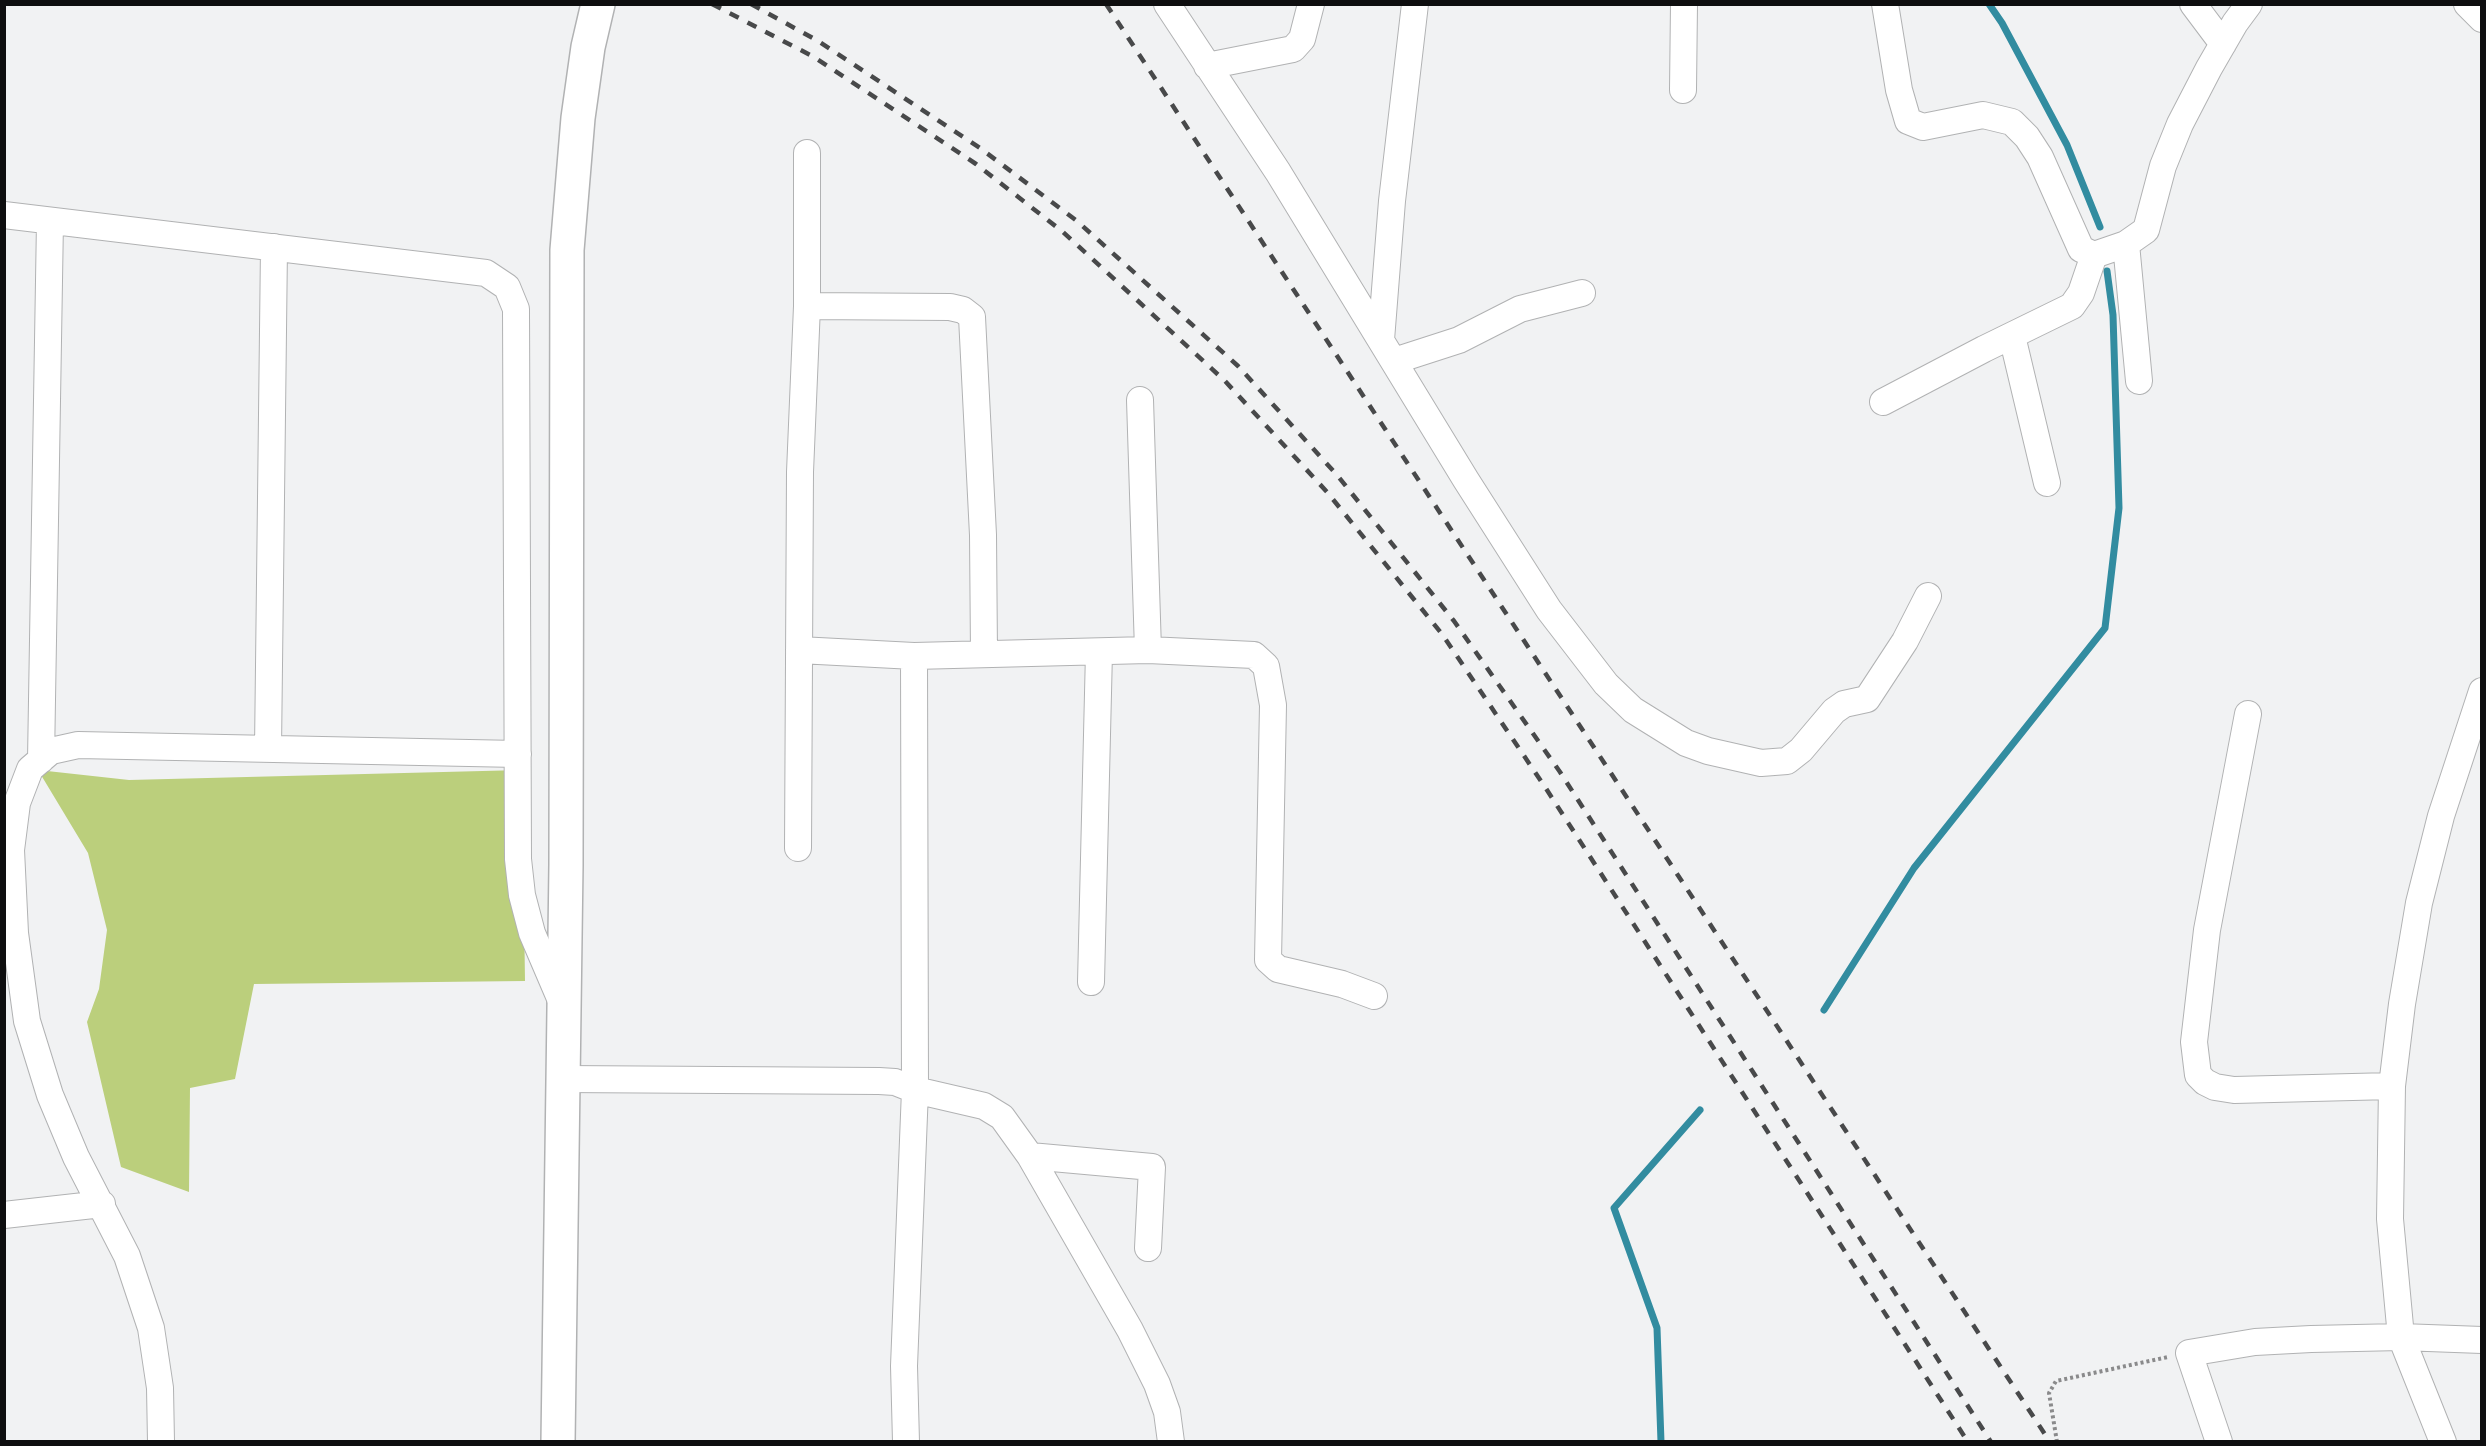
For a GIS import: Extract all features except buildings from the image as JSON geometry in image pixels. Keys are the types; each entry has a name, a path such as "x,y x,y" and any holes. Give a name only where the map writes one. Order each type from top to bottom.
{"street":[{"path":"558,1442 567,249 578,118 588,47 598,4"},
{"path":"1167,4 1278,172 1549,610 1578,650 1633,710 1686,743 1761,763 1780,763 1795,756 1834,711 1844,704 1867,699 1905,641 1928,596"},
{"path":"1207,66 1293,49 1302,39 1311,4"},
{"path":"1388,350 1392,201 1415,4"},
{"path":"1683,90 1684,4"},
{"path":"1885,4 1899,90 1908,121 1923,127 1983,115 2012,122 2027,137 2040,157 2082,249 2094,255 2126,244 2146,230 2163,166 2180,124 2223,44 2249,4"},
{"path":"2193,4 2223,44"},
{"path":"2467,4 2481,19"},
{"path":"798,848 800,472 807,306 807,153"},
{"path":"4,215 486,273 507,287 516,309 518,859 522,895 532,933 563,1007"},
{"path":"41,760 50,220"},
{"path":"2126,244 2139,381"},
{"path":"268,749 274,247"},
{"path":"1883,402 2072,306 2081,293 2094,255"},
{"path":"1388,350 1459,340 1520,309 1582,293"},
{"path":"807,306 950,307 963,310 972,317 984,535 984,654"},
{"path":"2012,336 2047,483"},
{"path":"1140,400 1148,650"},
{"path":"799,650 914,656 1148,650 1244,653 1262,660 1270,678 1273,705 1272,806 1266,950 1268,960 1278,969 1342,984 1374,996"},
{"path":"1091,982 1099,652"},
{"path":"906,1442 904,1366 915,1090 914,656"},
{"path":"2443,1442 2402,1337 2390,1219 2392,1086 2402,1004 2419,903 2441,816 2481,691"},
{"path":"2248,714 2207,930 2194,1042 2198,1075 2215,1087 2234,1090 2277,1091 2392,1086"},
{"path":"161,1442 160,1388 151,1328 127,1256 76,1157 50,1095 27,1021 15,933 8,850 17,803 30,769 51,751 78,745 518,754"},
{"path":"561,1079 895,1082 915,1090 984,1106 1002,1117 1030,1156 1130,1330 1157,1384 1167,1412 1171,1442"},
{"path":"1030,1156 1152,1167 1148,1248"},
{"path":"4,1215 102,1204"},
{"path":"2219,1442 2189,1353 2255,1342 2402,1337 2481,1340"}],"path":[{"path":"2057,1442 2049,1393 2056,1381 2189,1353"}],"green space":[{"path":"38,770 129,780 522,770 525,981 254,984 235,1079 190,1088 189,1192 121,1167 87,1022 99,989 107,930 88,853"}],"waterway":[{"path":"1989,4 2002,23 2067,145 2100,227"},
{"path":"1824,1010 1914,868 2105,628 2119,508 2113,315 2107,271"},
{"path":"1661,1442 1657,1328 1614,1208 1700,1110"}],"railway":[{"path":"712,4 814,57 976,164 1063,232 1225,381 1327,492 1442,634 1545,787 1968,1442"},
{"path":"751,4 818,41 980,148 1077,221 1238,366 1337,475 1454,621 1560,772 1991,1442"},
{"path":"1106,4 2050,1442"}]}
